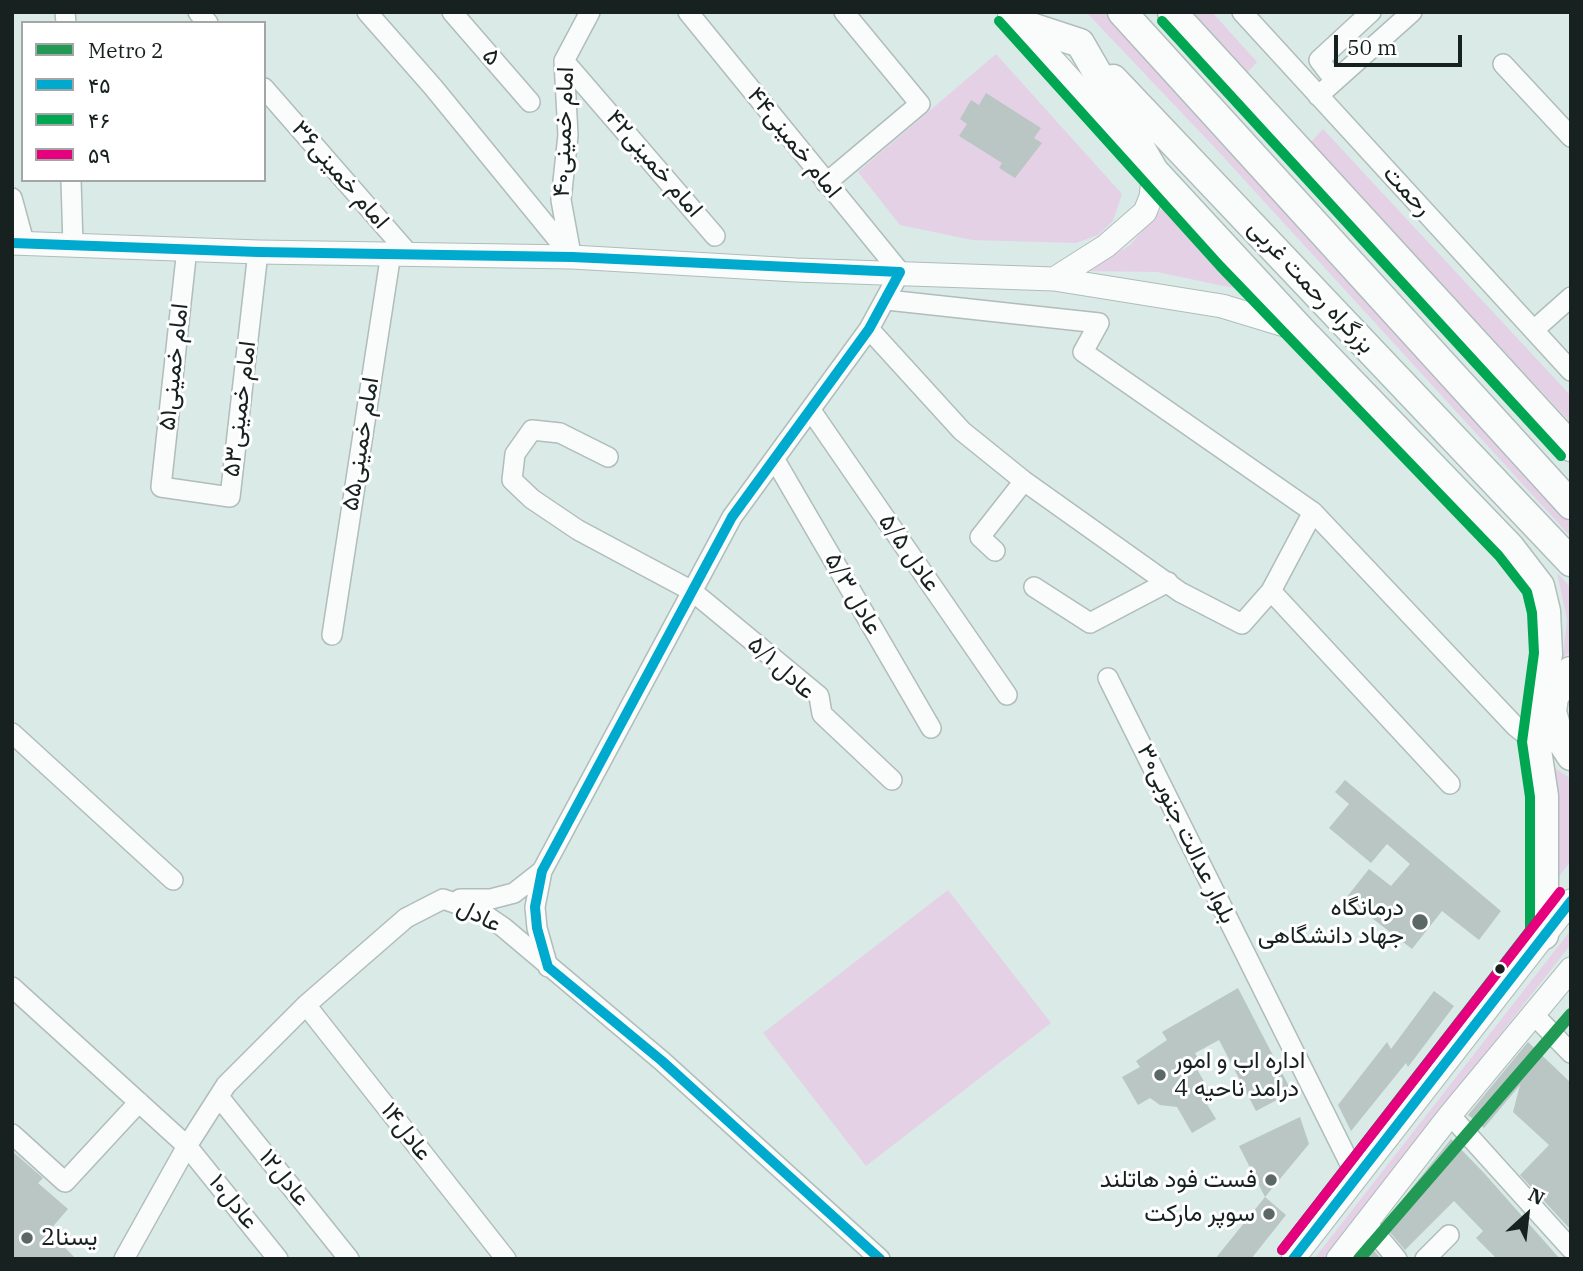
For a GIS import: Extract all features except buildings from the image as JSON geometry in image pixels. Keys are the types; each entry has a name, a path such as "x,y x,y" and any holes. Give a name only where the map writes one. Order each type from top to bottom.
{"highway":[{"name":"بزرگراه رحمت غربی","path":"1051,12 1571,562"},
{"name":"بزرگراه رحمت غربی","path":"1122,12 1571,505"},
{"path":"1172,12 1571,447"},
{"path":"1014,18 1080,43 1154,171 1301,330 1510,547 1540,586 1546,611 1548,654 1536,743 1544,796 1544,935"},
{"path":"1571,671 1554,697 1552,712 1560,739 1571,755"}],"main road":[{"path":"1014,18 1154,171 1151,197 1145,212 1106,246 1054,279"},
{"path":"18,243 258,252 572,257 1054,279 1222,306 1301,330"},
{"path":"1293,1259 1571,901"},
{"path":"1338,1259 1450,1115 1571,969"}],"street":[{"path":"367,12 433,87 572,257"},
{"name":"۵","path":"452,12 530,102"},
{"name":"امام خمینی۴۰","path":"572,257 561,200 569,135 565,61 590,12"},
{"name":"۴۴امام خمینی","path":"688,12 900,272"},
{"path":"826,183 920,104 844,12"},
{"name":"رحمت","path":"1242,12 1571,371"},
{"path":"1335,81 1319,60 1371,12"},
{"path":"1318,96 1412,12"},
{"name":"امام خمینی۴۲","path":"565,61 715,236"},
{"path":"1503,64 1571,137"},
{"name":"امام خمینی۳۶","path":"268,92 399,253"},
{"path":"71,182 73,245"},
{"path":"12,198 18,243"},
{"name":"امام خمینی۵۱","path":"161,486 187,248"},
{"name":"امام خمینی۵۳","path":"161,486 230,497 258,252"},
{"name":"امام خمینی۵۵","path":"332,635 399,253"},
{"path":"548,967 537,928 535,907 542,872 732,517 869,329 900,272"},
{"path":"1535,329 1571,297"},
{"path":"887,300 1099,323 1083,352 1314,512 1515,726 1536,743"},
{"path":"869,329 962,431 1024,481 1168,582 1242,624 1271,591 1314,512"},
{"name":"عادل ۵/۵","path":"811,412 1007,695"},
{"name":"عادل ۵/۱","path":"608,457 560,433 532,430 514,454 512,480 532,499 578,530 692,591 818,695 822,714 892,780"},
{"name":"عادل ۵/۳","path":"775,460 931,728"},
{"path":"995,551 980,537 1024,481"},
{"path":"1034,587 1090,623 1168,582"},
{"path":"1271,591 1450,784"},
{"name":"بلوار عدالت جنوبی۳۰","path":"1108,678 1357,1178"},
{"path":"12,733 173,880"},
{"path":"443,899 491,900 514,893 542,872"},
{"name":"عادل","path":"124,1259 187,1146 226,1085 306,1005 406,918 443,899 481,912 503,927 662,1061 880,1259"},
{"name":"عادل۱۰","path":"12,987 187,1146 278,1259"},
{"name":"عادل۱۴","path":"306,1005 506,1259"},
{"path":"1533,1014 1571,1053"},
{"name":"عادل۱۲","path":"219,1097 349,1259"},
{"path":"12,1134 65,1182 139,1102"},
{"path":"1450,1115 1571,1249"},
{"path":"1366,1222 1397,1259"},
{"path":"1425,1259 1449,1235"}],"shaded area":[{"path":"1086,12 1106,12 1571,516 1571,537 1217,150"},
{"path":"1185,12 1212,12 1257,62 1244,76"},
{"path":"996,54 1122,194 1113,221 1098,235 1076,243 972,240 900,225 858,172"},
{"path":"1323,129 1571,396 1571,423 1310,143"},
{"path":"1166,204 1243,290 1157,272 1088,271 1130,245"},
{"path":"1557,573 1571,588 1571,651 1563,658 1567,619"},
{"path":"1551,765 1571,779 1571,861 1556,880"},
{"path":"948,890 1051,1023 866,1166 763,1033"},
{"path":"1571,930 1571,944 1325,1259 1314,1259"}],"metro line":[{"name":"2","path":"1359,1259 1571,1014"}],"transit line":[{"name":"۴۶","path":"999,21 1220,266 1499,556 1527,592 1532,613 1534,653 1522,742 1530,797 1530,930 1282,1250"},
{"name":"۴۶","path":"1162,21 1561,456"},
{"name":"۴۵","path":"12,243 258,252 572,257 900,272"},
{"name":"۴۵","path":"548,967 537,928 535,907 542,871 732,517 869,329 900,272"},
{"name":"۵۹","path":"1282,1250 1560,892"},
{"name":"۴۵","path":"1293,1259 1571,901"},
{"name":"۴۵","path":"548,967 662,1061 880,1259"}],"place":[{"name":"درمانگاه جهاد دانشگاهی","path":"1420,922"},
{"name":"اداره اب و امور درامد ناحیه 4","path":"1160,1075"},
{"name":"فست فود هاتلند","path":"1271,1180"},
{"name":"سوپر مارکت","path":"1269,1214"},
{"name":"یسنا2","path":"27,1238"}]}
